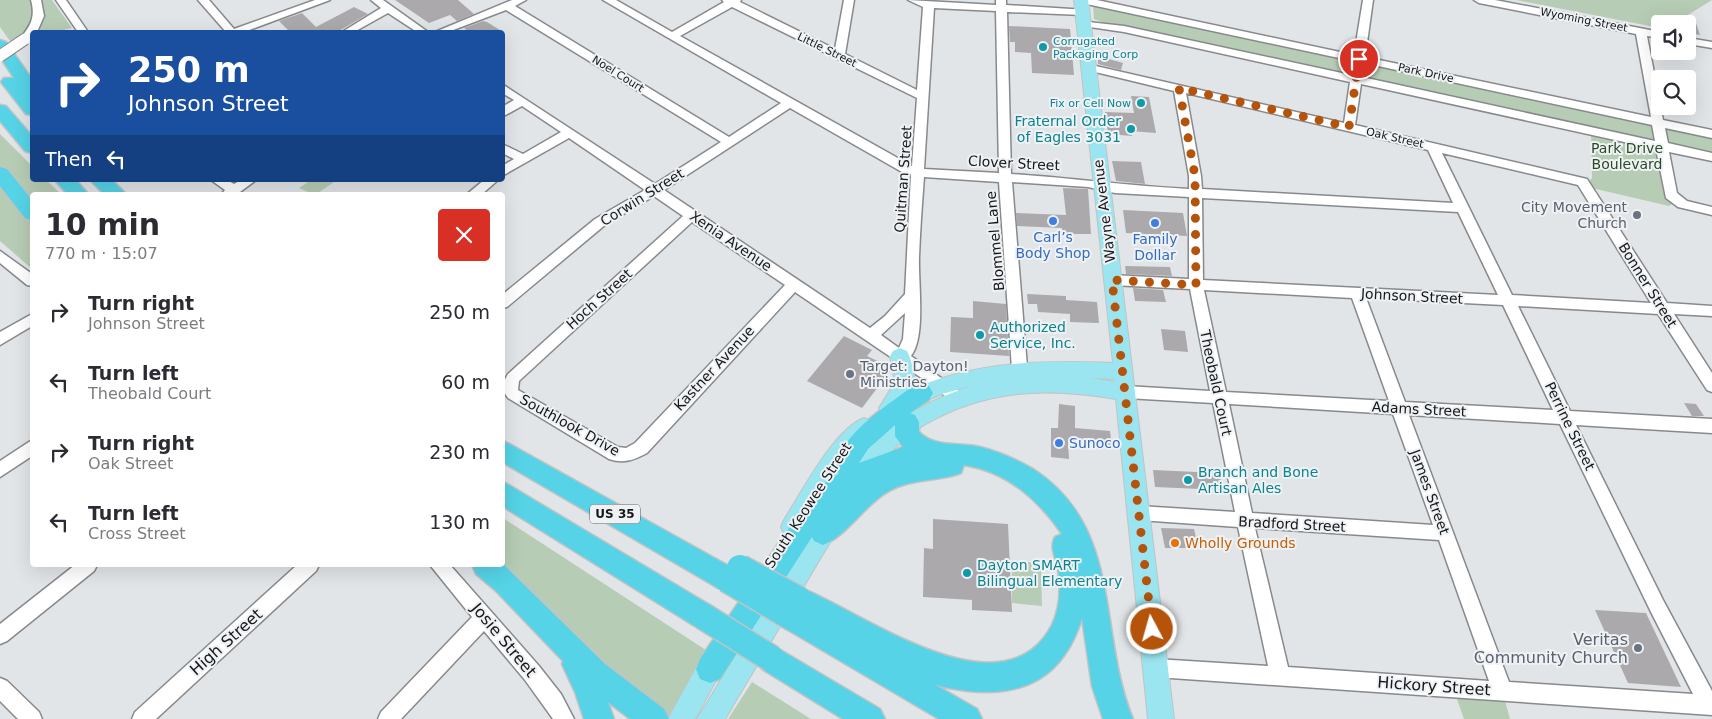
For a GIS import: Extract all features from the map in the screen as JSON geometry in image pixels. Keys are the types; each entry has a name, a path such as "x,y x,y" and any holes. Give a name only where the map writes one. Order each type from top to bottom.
{"highway":[{"path":"0,45 30,88"},
{"path":"0,70 30,108"},
{"path":"2,114 30,145"},
{"path":"0,174 30,211"},
{"path":"67,182 76,192"},
{"path":"102,182 114,192"},
{"path":"114,182 122,192"},
{"path":"871,478 849,470 846,463 850,454 889,418 940,392"},
{"path":"907,422 907,436 911,442 931,452"},
{"path":"505,452 547,476 682,537 734,574 796,609 966,719"},
{"path":"823,533 866,491 871,478 881,463 906,455 931,452 962,453 1004,466 1040,489 1071,524 1081,545 1089,573 1105,686 1118,719"},
{"path":"710,668 821,506 838,488 871,478 929,467 954,466 978,470 1001,479 1027,495 1045,513 1060,535 1071,560 1074,584 1069,620 1056,645 1036,665 1005,678 979,678 939,672 886,647 796,609"},
{"name":"US 35","path":"505,494 865,716"},
{"path":"487,567 595,674 654,719"},
{"path":"561,640 588,686 599,719"}],"main road":[{"name":"Wayne Avenue","path":"1082,9 1161,719"},
{"path":"885,413 897,398 905,383 900,356"},
{"name":"South Keowee Street","path":"682,719 766,568 840,450 852,438 885,413 940,392 1000,387 1026,377 1103,387 1125,382"},
{"name":"South Keowee Street","path":"871,478 880,446 940,392"},
{"name":"South Keowee Street","path":"710,719 823,533"}],"street":[{"path":"32,30 39,20 40,14 36,0"},
{"path":"61,0 82,30"},
{"path":"203,0 231,30"},
{"path":"239,30 324,0"},
{"path":"376,0 420,30"},
{"name":"Noel Court","path":"486,0 729,142"},
{"path":"445,30 521,0"},
{"name":"Clover Street","path":"608,0 906,169 919,172 1088,182 1115,190 1462,208"},
{"path":"839,56 849,0"},
{"path":"913,0 929,3 1001,4 1082,9"},
{"name":"Park Drive","path":"1040,0 1359,59 1712,134"},
{"path":"1349,127 1368,0"},
{"name":"Wyoming Street","path":"1479,0 1651,33"},
{"path":"672,36 732,1"},
{"name":"Little Street","path":"732,1 923,97"},
{"name":"Quitman Street","path":"900,356 907,350 910,339 912,259 929,3"},
{"name":"Blommel Lane","path":"1001,4 1005,177 1026,377"},
{"path":"350,30 388,8"},
{"name":"Park Drive","path":"1082,9 1124,29 1712,157"},
{"path":"1641,31 1671,195 1677,201 1712,211"},
{"path":"0,56 25,39 30,32"},
{"path":"1696,42 1712,45"},
{"name":"Oak Street","path":"1088,67 1563,176 1585,185"},
{"name":"Theobald Court","path":"1179,88 1194,159 1196,285 1280,675"},
{"name":"Xenia Avenue","path":"505,89 900,356 940,392"},
{"path":"505,111 522,100"},
{"name":"Corwin Street","path":"505,301 600,222 655,190 790,103"},
{"path":"505,170 570,132"},
{"name":"Perrine Street","path":"1432,146 1657,606 1710,705"},
{"path":"505,150 524,159"},
{"path":"219,182 231,192 247,182"},
{"path":"476,192 489,182"},
{"name":"Bonner Street","path":"1585,185 1712,386"},
{"name":"Hoch Street","path":"510,386 512,378 692,215"},
{"path":"0,256 30,279"},
{"name":"Johnson Street","path":"1112,280 1712,311"},
{"name":"Kastner Avenue","path":"635,452 794,284"},
{"name":"James Street","path":"1357,293 1502,690"},
{"path":"870,336 890,320 912,297"},
{"path":"0,339 30,319"},
{"name":"Adams Street","path":"1125,382 1220,398 1712,426"},
{"name":"Southlook Drive","path":"510,386 513,394 615,454 628,455 635,452"},
{"path":"0,470 30,448"},
{"name":"Bradford Street","path":"1139,513 1246,522 1444,533"},
{"path":"0,635 85,567"},
{"name":"High Street","path":"142,719 308,567"},
{"name":"Josie Street","path":"441,567 554,701 564,719"},
{"path":"388,719 484,617"},
{"name":"Hickory Street","path":"1156,668 1710,705"},
{"path":"0,688 32,719"}],"green space":[{"path":"0,0 52,0 72,28 63,30 30,30 30,40 12,44 0,27"},
{"path":"1516,0 1712,0 1688,15 1651,15 1651,26"},
{"name":"Park Drive Boulevard","path":"1093,5 1712,134 1712,157 1661,146 1677,201 1669,206 1596,189 1585,185 1592,178 1591,131 1103,24 1094,19"},
{"path":"0,134 30,164 30,182 48,182 59,192 30,192 30,267 0,241"},
{"path":"308,182 334,182 319,192 308,192 299,188"},
{"path":"505,519 709,652 668,718 586,649 504,567"},
{"path":"1012,561 1041,563 1042,606 1012,603"},
{"path":"752,682 811,719 728,719"},
{"path":"1453,688 1502,690 1510,719 1464,719"}],"building":[{"path":"395,0 458,0 474,14 457,21 450,15 429,23"},
{"path":"354,7 368,14 340,30 288,30 279,21 302,13 316,27"},
{"path":"483,21 500,30 466,30 464,28"},
{"path":"1696,23 1700,35 1696,34"},
{"name":"Corrugated Packaging Corp","path":"1009,26 1070,29 1074,75 1032,73 1031,53 1015,52 1015,42 1010,42"},
{"path":"1098,56 1123,63 1121,70 1098,64"},
{"path":"1131,96 1149,97 1156,133 1131,131 1132,136 1108,134 1105,112 1134,113"},
{"path":"1112,161 1141,162 1145,184 1116,181"},
{"name":"Carl’s Body Shop","path":"1063,188 1088,189 1091,234 1063,234 1062,228 1017,226 1016,213 1066,215"},
{"name":"Family Dollar","path":"1123,210 1183,213 1187,236 1126,233"},
{"path":"1125,266 1170,267 1172,276 1126,274"},
{"path":"1133,288 1163,290 1166,302 1135,301"},
{"path":"1027,294 1066,296 1066,300 1097,302 1099,323 1070,322 1070,314 1038,312 1037,304 1028,304"},
{"name":"Authorized Service, Inc.","path":"973,301 1006,304 1009,356 950,352 951,317 973,318"},
{"path":"1161,329 1185,331 1188,352 1164,350"},
{"name":"Target: Dayton! Ministries","path":"844,336 872,350 867,356 890,367 891,370 862,408 807,381"},
{"path":"1684,403 1696,404 1704,416 1692,416"},
{"path":"1059,404 1075,406 1075,428 1110,431 1112,447 1068,442 1069,459 1051,457 1051,428 1058,428"},
{"name":"Branch and Bone Artisan Ales","path":"1153,470 1219,473 1223,490 1155,487"},
{"name":"Dayton SMART Bilingual Elementary","path":"933,519 1008,524 1012,612 972,610 972,600 923,597 924,548 933,549"},
{"name":"Wholly Grounds","path":"1161,528 1194,529 1196,538 1185,538 1187,548 1165,548"},
{"name":"Veritas Community Church","path":"1595,610 1646,613 1681,687 1628,683"}],"place":[{"name":"Corrugated Packaging Corp","path":"1043,47"},
{"name":"Fix or Cell Now","path":"1141,103"},
{"name":"Fraternal Order of Eagles 3031","path":"1131,129"},
{"name":"City Movement Church","path":"1637,215"},
{"name":"Carl’s Body Shop","path":"1053,221"},
{"name":"Family Dollar","path":"1155,223"},
{"name":"Authorized Service, Inc.","path":"980,335"},
{"name":"Target: Dayton! Ministries","path":"850,374"},
{"name":"Sunoco","path":"1059,443"},
{"name":"Branch and Bone Artisan Ales","path":"1188,480"},
{"name":"Wholly Grounds","path":"1175,543"},
{"name":"Dayton SMART Bilingual Elementary","path":"967,573"},
{"name":"Veritas Community Church","path":"1638,648"}],"route":[{"path":"1152,629 1112,280 1196,285 1194,159 1179,88 1349,127 1359,59"}]}
